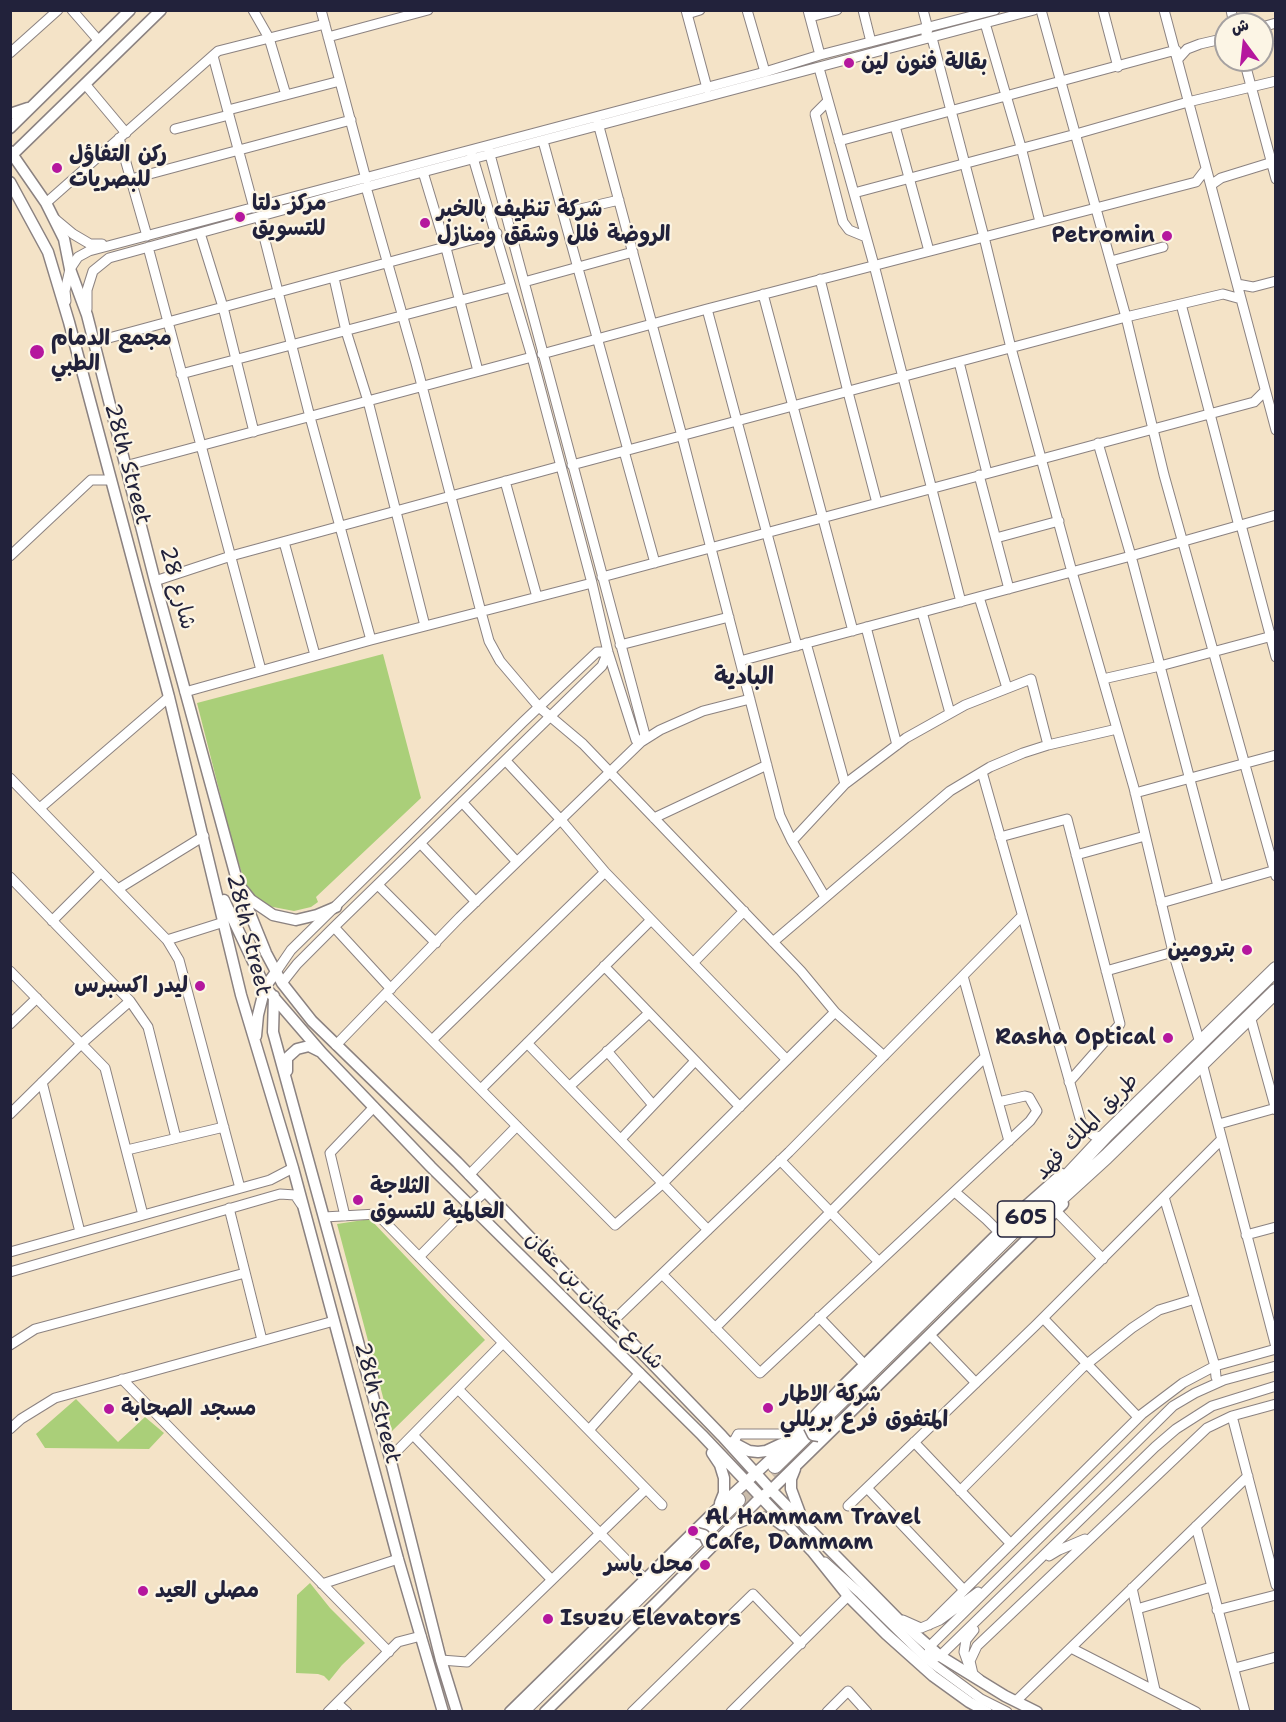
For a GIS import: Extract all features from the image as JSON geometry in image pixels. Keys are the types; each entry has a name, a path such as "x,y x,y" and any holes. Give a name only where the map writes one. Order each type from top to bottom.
{"highway":[{"name":"طريق الملك فهد","path":"1275,969 1084,1156 1047,1198 777,1469 1066,1191 1106,1157 1275,991"},
{"path":"521,1712 740,1502 659,1589 533,1712"}],"main road":[{"path":"10,128 130,10"},
{"path":"11,154 161,10"},
{"path":"10,114 34,106"},
{"path":"26,174 22,149 28,139"},
{"name":"شارع 28","path":"11,154 46,203 64,239 70,269 87,315 155,581 238,884 276,972"},
{"name":"28th Street","path":"10,182 48,252 69,321 169,697 238,984 293,1168 398,1559 441,1708"},
{"name":"شارع عثمان بن عفان","path":"215,882 265,987 322,1053 470,1205 702,1435 812,1551 848,1596 886,1634 921,1666 969,1702 987,1712"},
{"path":"238,884 251,900 273,915 296,920 336,907"},
{"path":"255,1044 258,1015 265,987 276,972"},
{"name":"شارع عثمان بن عفان","path":"276,972 312,1021 469,1175 898,1619 940,1656 986,1685 1036,1712"},
{"path":"274,997 282,983"},
{"name":"28th Street","path":"274,997 273,1032 390,1458 441,1660 458,1712"},
{"path":"286,1081 287,1058 297,1049 309,1047 322,1053"},
{"path":"510,1712 694,1534 715,1510 802,1429 999,1232 1084,1156"},
{"path":"550,1710 707,1548 771,1490 823,1435 930,1335 1073,1195 1106,1157"},
{"path":"802,1429 813,1435 823,1435"},
{"path":"722,1436 749,1451 758,1452 780,1446 802,1429"},
{"path":"702,1435 720,1465 724,1478 724,1493 715,1510"},
{"path":"799,1462 791,1479 790,1489 805,1525"},
{"path":"734,1524 760,1517 775,1520 793,1531"},
{"path":"694,1534 704,1535 707,1548"}],"street":[{"path":"10,53 58,10"},
{"path":"72,10 99,41"},
{"path":"253,10 269,38 286,95"},
{"path":"321,10 489,641 500,661 539,707 583,744 801,971 836,1012 884,1056"},
{"path":"328,37 407,13 428,10"},
{"path":"700,10 687,12 707,88"},
{"path":"747,10 765,72"},
{"path":"820,55 809,14 837,10"},
{"path":"863,10 871,42"},
{"path":"923,10 965,164 1011,348 1135,793 1173,952 1200,1043"},
{"path":"87,315 87,290 93,271 109,258 259,217 366,183 910,43 930,33 995,10"},
{"path":"489,151 543,141 597,122 820,55 871,42 986,23 1034,10"},
{"path":"1041,10 1126,317 1164,475 1275,872 1161,903"},
{"path":"1103,10 1118,67"},
{"path":"1164,10 1265,391 1273,405 1275,430"},
{"path":"986,23 1022,147 1040,222"},
{"path":"46,203 218,51 325,24"},
{"path":"839,141 1062,81 1177,55 1200,44 1214,41"},
{"path":"213,56 254,208"},
{"path":"819,68 874,265 961,602"},
{"path":"1247,72 1273,162 1275,179"},
{"path":"175,129 340,81"},
{"path":"854,193 1188,102 1275,81"},
{"path":"85,84 123,136 131,179 147,236"},
{"path":"828,100 815,114 843,222 849,230 866,237"},
{"path":"131,179 351,120"},
{"path":"597,122 682,436 780,816 825,897"},
{"path":"895,126 929,252"},
{"path":"543,141 655,563"},
{"path":"489,151 645,735 641,742"},
{"path":"69,321 65,291 70,269 78,257 89,251 254,208 423,172 472,155"},
{"path":"472,155 532,357 608,652 636,740 641,742"},
{"path":"1211,185 1221,178 1273,162"},
{"path":"542,354 820,279 1196,182 1206,169"},
{"path":"423,172 446,248 478,372"},
{"path":"563,214 619,201"},
{"path":"259,217 310,417 371,640"},
{"path":"54,218 73,234 90,244 114,245"},
{"path":"201,233 223,307 255,432"},
{"path":"94,342 496,233"},
{"path":"148,247 261,670"},
{"path":"1111,261 1163,247"},
{"path":"524,282 633,252"},
{"path":"334,278 425,626"},
{"path":"820,279 877,503"},
{"path":"1237,284 1253,287 1275,280"},
{"path":"181,374 511,287"},
{"path":"764,294 853,631"},
{"path":"572,465 1126,317 1223,294 1241,299"},
{"path":"1181,304 1240,526 1273,636 1275,657"},
{"path":"707,309 766,534 845,784"},
{"path":"125,466 532,357"},
{"path":"959,362 1009,589"},
{"path":"602,577 1254,402 1265,391"},
{"path":"1098,443 1131,556 1218,886"},
{"path":"155,581 231,556 561,466"},
{"path":"10,556 91,480 111,480"},
{"path":"505,481 537,597"},
{"path":"740,661 1275,516"},
{"path":"996,538 1059,521"},
{"path":"284,542 315,655"},
{"path":"185,692 371,640 592,583"},
{"path":"979,597 1007,688"},
{"path":"922,612 950,713"},
{"path":"620,645 729,617"},
{"path":"866,627 897,745"},
{"path":"1103,679 1273,636"},
{"path":"276,972 291,950 539,707 597,652 608,652"},
{"path":"282,983 297,964 334,927 602,666 608,652"},
{"path":"792,841 845,784 906,738 965,705 1030,679 1048,745"},
{"path":"39,808 169,697"},
{"path":"336,1045 476,902 641,742 660,730 703,711 750,699"},
{"path":"773,942 950,791 982,772 1023,753 1117,729"},
{"path":"1135,793 1275,755"},
{"path":"506,760 605,872 787,1060"},
{"path":"654,818 767,765"},
{"path":"982,772 1081,1122 1083,1127 1097,1137 1107,1134"},
{"path":"10,778 167,940 179,960 240,1188"},
{"path":"462,802 517,862"},
{"path":"1000,837 1067,819 1120,1024 1069,1082"},
{"path":"118,889 204,836"},
{"path":"1076,855 1145,836"},
{"path":"420,843 476,902"},
{"path":"52,921 101,872"},
{"path":"432,1040 605,872"},
{"path":"10,877 130,1001 148,1027 176,1138"},
{"path":"378,885 436,943"},
{"path":"693,963 744,911"},
{"path":"612,1322 780,1160 1022,916"},
{"path":"480,1089 651,920"},
{"path":"167,940 224,922"},
{"path":"334,927 432,1040 615,1225 663,1183 836,1012"},
{"path":"1106,971 1173,952"},
{"path":"604,966 740,1107"},
{"path":"10,971 105,1068 143,1215"},
{"path":"963,976 1009,1141"},
{"path":"10,1024 37,998"},
{"path":"10,1113 81,1044 130,1001"},
{"path":"570,1086 649,1013"},
{"path":"1219,1124 1275,1109 1250,1016"},
{"path":"527,1043 708,1230"},
{"path":"608,1052 653,1105"},
{"path":"715,1328 985,1057"},
{"path":"621,1139 695,1061"},
{"path":"929,1625 1138,1417 1183,1383 1215,1366 1275,1348 1202,1063"},
{"path":"42,1082 80,1232"},
{"path":"662,1274 760,1373 1009,1141 1037,1111 1029,1097 998,1102"},
{"path":"345,1216 330,1153 374,1107"},
{"path":"469,1175 517,1126"},
{"path":"127,1150 224,1127"},
{"path":"848,1506 1043,1318 1221,1140"},
{"path":"780,1160 879,1262"},
{"path":"10,1252 270,1180 293,1168"},
{"path":"268,1197 272,1188 270,1180"},
{"path":"419,1257 485,1192"},
{"path":"955,1192 999,1232"},
{"path":"10,1272 280,1194 296,1195 302,1204"},
{"path":"1164,1197 1215,1366 1216,1377"},
{"path":"229,1208 262,1340"},
{"path":"1056,1211 1102,1259"},
{"path":"324,1217 376,1214 662,1505"},
{"path":"1246,1235 1275,1227"},
{"path":"10,1345 35,1329 245,1273"},
{"path":"960,1491 1088,1364 1132,1328 1159,1310 1195,1299"},
{"path":"819,1317 865,1365"},
{"path":"1043,1318 1138,1417"},
{"path":"11,1427 55,1398 334,1321"},
{"path":"930,1335 976,1383"},
{"path":"390,1458 503,1343"},
{"path":"1195,1393 1242,1358"},
{"path":"928,1660 930,1646 1173,1406 1224,1380 1275,1366"},
{"path":"589,1430 640,1373"},
{"path":"122,1379 389,1652"},
{"path":"928,1660 940,1656 1176,1429 1212,1407 1275,1386"},
{"path":"458,1389 645,1579"},
{"path":"973,1674 970,1661 977,1646 1207,1428 1232,1416 1275,1404"},
{"path":"1232,1416 1275,1585"},
{"path":"733,1443 738,1434 782,1434 802,1429"},
{"path":"413,1435 552,1580"},
{"path":"914,1442 1011,1544"},
{"path":"1016,1701 1248,1476"},
{"path":"1066,1490 1098,1480"},
{"path":"867,1488 964,1590"},
{"path":"441,1660 467,1662 646,1489"},
{"path":"1196,1526 1245,1712"},
{"path":"1028,1572 1059,1550 1090,1537"},
{"path":"812,1551 861,1594 928,1660 981,1699 1007,1712"},
{"path":"322,1584 398,1559"},
{"path":"898,1619 921,1628 929,1625 940,1620 1004,1572"},
{"path":"1137,1609 1212,1587"},
{"path":"1132,1588 1155,1690"},
{"path":"632,1712 753,1594 801,1644"},
{"path":"1217,1610 1275,1595"},
{"path":"731,1712 848,1596"},
{"path":"986,1685 973,1674 964,1652 966,1640 993,1605"},
{"path":"328,1712 398,1642 421,1636"},
{"path":"1071,1648 1196,1712"},
{"path":"1235,1668 1275,1657"},
{"path":"827,1712 848,1691 867,1712"},
{"path":"337,1703 347,1712"}],"green space":[{"path":"383,654 421,798 316,897 318,902 311,907 294,911 268,906 247,890 232,841 197,703"},
{"path":"370,1219 485,1340 392,1431 337,1224"},
{"path":"76,1399 118,1442 145,1417 164,1433 149,1449 45,1448 36,1434"},
{"path":"310,1583 330,1608 365,1643 329,1681 318,1674 296,1673 297,1595"}],"tunnel":[{"path":"742,1504 779,1471"}],"place":[{"name":"بقالة فنون لين","path":"849,63"},
{"name":"ركن التفاؤل للبصريات","path":"57,168"},
{"name":"مركز دلتا للتسويق","path":"240,217"},
{"name":"شركة تنظيف بالخبر الروضة فلل وشقق ومنازل","path":"425,223"},
{"name":"Petromin","path":"1167,236"},
{"name":"مجمع الدمام الطبي","path":"37,352"},
{"name":"بترومين","path":"1247,950"},
{"name":"ليدر اكسبرس","path":"200,986"},
{"name":"Rasha Optical","path":"1168,1038"},
{"name":"الثلاجة العالمية للتسوق","path":"358,1200"},
{"name":"شركة الاطار المتفوق فرع بريللي","path":"768,1408"},
{"name":"مسجد الصحابة","path":"109,1409"},
{"name":"Al Hammam Travel Cafe, Dammam","path":"693,1531"},
{"name":"محل ياسر","path":"705,1565"},
{"name":"مصلى العيد","path":"143,1591"},
{"name":"Isuzu Elevators","path":"548,1619"}],"district":[{"name":"البادية","path":"744,678"}]}
